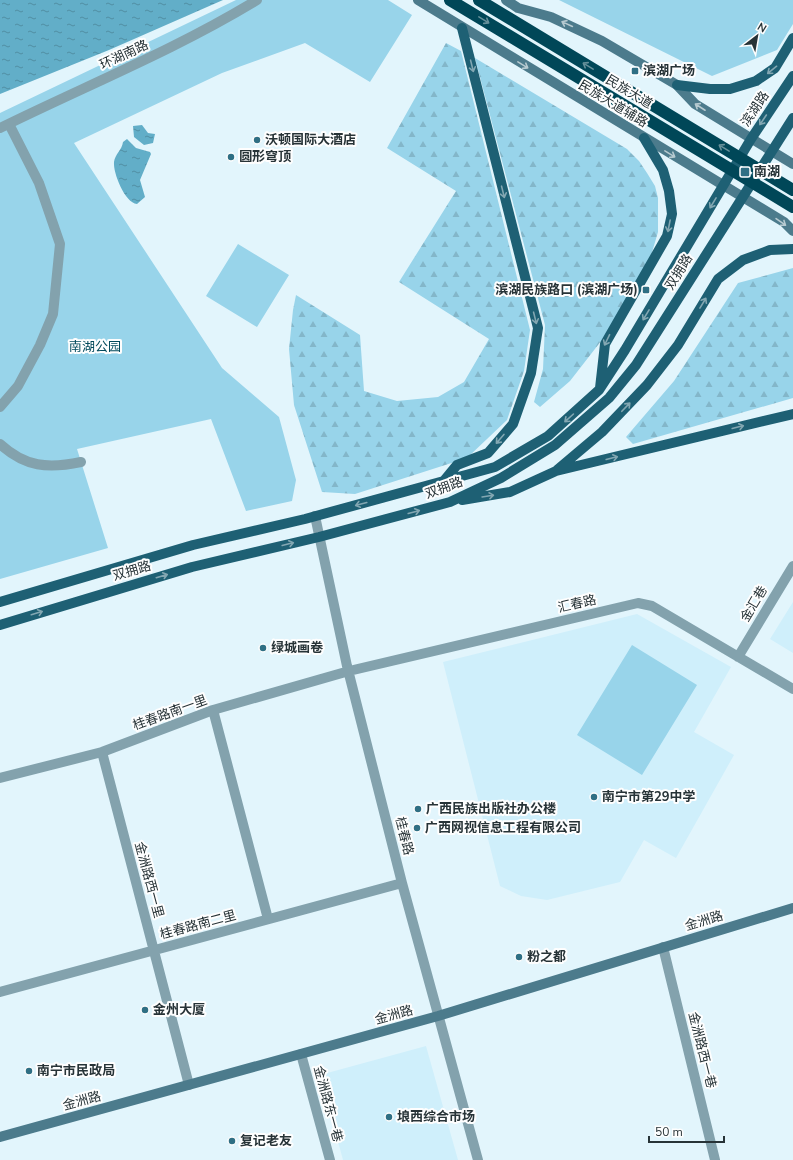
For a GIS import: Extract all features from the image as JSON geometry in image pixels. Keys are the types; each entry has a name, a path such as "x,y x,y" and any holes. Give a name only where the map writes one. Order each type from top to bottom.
{"highway":[{"name":"民族大道","path":"450,0 793,207"},
{"name":"民族大道","path":"479,0 793,190"}],"main road":[{"name":"民族大道辅路","path":"418,0 784,222 793,231"},
{"path":"506,0 518,8 551,17 602,41 677,85 695,104 793,164"},
{"path":"443,482 457,465 488,452 513,424 531,373 538,328 462,28"},
{"path":"677,85 710,90 730,89 756,81 775,68 793,38"},
{"name":"滨湖路","path":"740,157 793,76"},
{"path":"760,170 793,118"},
{"path":"599,390 605,344 668,236 672,214 670,190 663,170 644,138"},
{"name":"双拥路","path":"0,602 192,545 315,516 495,467 548,436 599,390 626,350 740,157"},
{"name":"双拥路","path":"0,625 192,567 319,537 450,502 501,478 554,445 609,398 636,364 760,170"},
{"path":"556,471 602,432 647,385 678,345 718,279 743,260 770,250 793,249"},
{"path":"450,502 510,492 556,471 793,414"},
{"name":"金洲路","path":"0,1137 438,1016 793,908"}],"street":[{"name":"环湖南路","path":"4,126 144,60 257,0"},
{"path":"0,407 18,386 40,345 53,314 60,244 39,183 4,126"},
{"path":"0,444 10,452 28,462 49,466 80,462"},
{"name":"桂春路","path":"315,516 349,671 402,883 478,1160"},
{"name":"金汇巷","path":"738,656 793,566"},
{"name":"汇春路","path":"349,671 638,603 652,606 793,689"},
{"name":"桂春路南一里","path":"0,778 102,752 213,710 349,671"},
{"path":"213,710 268,919"},
{"name":"金洲路西一里","path":"102,752 189,1085"},
{"name":"桂春路南二里","path":"0,992 402,883"},
{"name":"金洲路西一巷","path":"663,947 715,1160"},
{"name":"金洲路东一巷","path":"301,1054 330,1160"}],"shaded area":[{"path":"793,602 793,653 770,639"},
{"name":"南宁市第29中学","path":"637,614 731,667 694,732 734,755 676,858 644,840 620,882 547,900 521,896 500,886 443,662"},
{"name":"埌西综合市场","path":"426,1046 458,1160 343,1160 320,1075"}],"green space":[{"name":"南湖公园","path":"236,0 388,0 412,15 370,82 305,43 222,73 74,143 222,368 279,417 296,480 292,501 246,511 211,419 77,449 108,548 0,579 0,113"},
{"path":"559,0 793,0 793,24 777,50 712,76"},
{"path":"446,43 461,51 530,330 524,371 507,420 467,458 355,494 322,492 294,405 289,349 296,295 360,335 364,391 397,401 438,397 464,382 489,339 399,282 456,191 387,148"},
{"path":"475,58 627,149 639,161 647,173 655,186 658,198 658,232 648,266 605,336 570,381 540,407 534,402 543,369 545,325"},
{"path":"238,244 289,275 257,327 206,296"},
{"path":"793,268 793,398 633,444 626,437 674,381 738,283"},
{"path":"632,645 697,685 642,775 577,735"}],"water":[{"path":"0,0 223,0 109,50 0,94"},
{"path":"142,125 148,133 155,134 153,143 144,145 134,137 133,126"},
{"path":"127,139 136,148 150,152 151,154 140,180 145,197 137,204 128,199 124,193 115,173 114,167 116,157 123,142"}],"place":[{"name":"滨湖广场","path":"635,71"},
{"name":"沃顿国际大酒店","path":"257,140"},
{"name":"圆形穹顶","path":"231,157"},
{"name":"南湖","path":"745,172"},
{"name":"滨湖民族路口 (滨湖广场)","path":"646,290"},
{"name":"绿城画卷","path":"263,648"},
{"name":"南宁市第29中学","path":"594,797"},
{"name":"广西民族出版社办公楼","path":"418,809"},
{"name":"广西网视信息工程有限公司","path":"417,828"},
{"name":"粉之都","path":"519,957"},
{"name":"金州大厦","path":"145,1010"},
{"name":"南宁市民政局","path":"29,1071"},
{"name":"埌西综合市场","path":"389,1117"},
{"name":"复记老友","path":"232,1141"}]}
